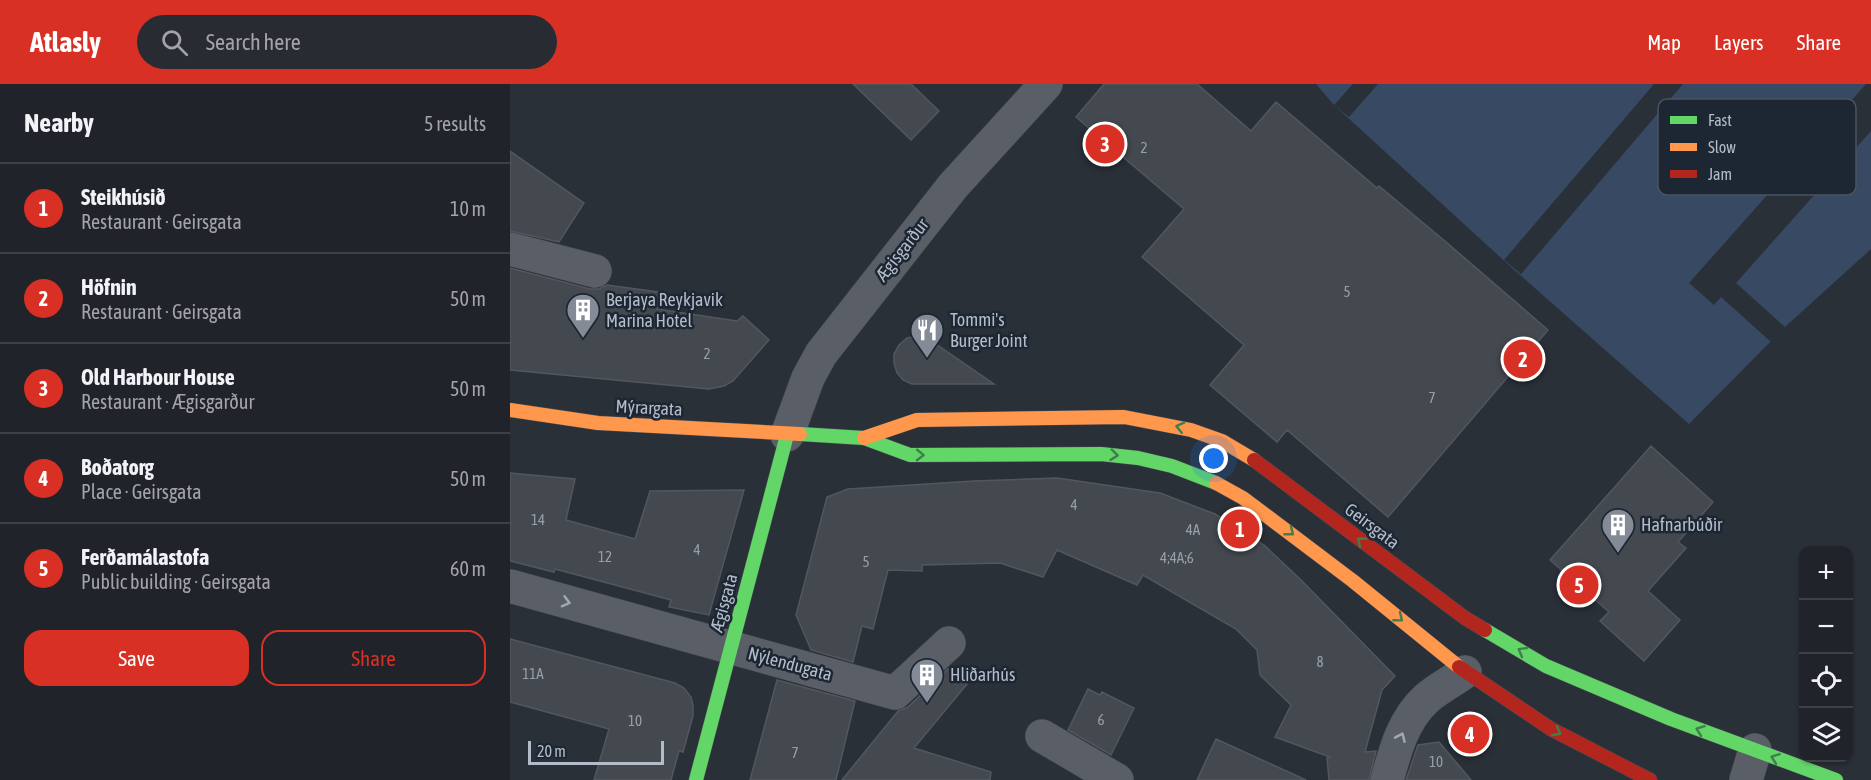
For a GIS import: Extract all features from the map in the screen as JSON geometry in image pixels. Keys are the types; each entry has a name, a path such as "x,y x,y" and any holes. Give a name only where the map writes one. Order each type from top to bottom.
{"main road":[{"name":"Mýrargata","path":"510,411 598,423 788,435"},
{"name":"Geirsgata","path":"864,438 917,420 1124,417 1191,430 1222,441 1255,462 1465,618 1546,666 1671,719 1750,765 1836,780"},
{"name":"Geirsgata","path":"788,435 864,438 910,455 1101,454 1138,458 1172,466 1212,481 1243,498 1278,523 1465,672 1551,729 1650,780"},
{"name":"Ægisgata","path":"696,780 788,435"}],"street":[{"name":"Ægisgarður","path":"788,435 808,378 820,354 953,186 1046,84"},
{"path":"510,249 595,271"},
{"name":"Nýlendugata","path":"510,586 895,693 949,643"},
{"path":"1387,780 1400,737 1412,717 1426,699 1465,672"},
{"path":"1042,736 1117,780"}],"water":[{"path":"1316,84 1871,84 1871,249 1785,327 1689,424 1512,268 1334,105"}],"pier":[{"path":"1353,84 1378,84 1349,117 1334,105"},
{"path":"1654,84 1683,84 1670,99 1658,99 1658,113 1521,274 1504,260"},
{"path":"1866,84 1871,84 1871,131 1856,148 1856,99 1853,99"},
{"path":"1767,195 1814,195 1736,283 1785,327 1771,342 1721,297 1714,305 1689,283"}],"building":[{"path":"853,84 911,84 939,111 911,140"},
{"path":"1104,84 1197,84 1251,131 1276,102 1377,188 1379,186 1446,242 1548,330 1388,517 1287,430 1277,442 1210,385 1244,345 1142,257 1184,209 1076,117"},
{"path":"510,151 584,203 559,242 510,231"},
{"name":"Berjaya Reykjavik Marina Hotel","path":"510,268 590,289 599,289 607,285 658,292 657,309 737,321 743,316 769,340 733,381 724,386 709,389 510,370"},
{"path":"917,336 927,338 994,384 912,384 903,380 897,373 894,354 907,338"},
{"name":"Hafnarbúðir","path":"1651,446 1713,502 1678,542 1686,548 1648,591 1680,620 1644,661 1600,621 1609,612 1550,560"},
{"path":"510,473 575,479 566,520 635,539 650,491 744,490 709,615 669,607 671,600 555,569 554,572 510,561"},
{"path":"1057,478 1160,493 1215,514 1264,545 1301,580 1395,676 1382,690 1365,752 1376,751 1369,780 1329,780 1327,758 1330,757 1275,737 1291,705 1260,675 1257,650 1236,629 1143,575 1137,585 1057,550 1043,577 1000,563 922,565 922,571 888,570 873,629 862,626 853,662 811,650 796,615 827,497 848,489"},
{"path":"510,639 675,683 684,688 691,697 693,716 683,752 679,751 671,780 594,780 609,729 510,702"},
{"path":"948,669 967,684 914,748 991,772 990,780 842,780 898,711 908,707"},
{"path":"777,680 855,701 836,780 750,780"},
{"path":"1088,689 1100,695 1102,692 1134,708 1111,755 1068,730"},
{"path":"1216,739 1306,780 1197,780"},
{"path":"1439,742 1471,780 1406,780 1418,745"}],"traffic: fast":[{"path":"800,434 864,438 910,455 1101,454 1138,458 1172,466 1216,483"},
{"path":"696,780 787,435"},
{"path":"1485,630 1546,666 1671,719 1836,780"}],"traffic: slow":[{"path":"510,410 598,423 800,434"},
{"path":"864,438 917,420 1124,417 1191,430 1222,441 1254,460"},
{"path":"1216,483 1243,498 1353,581 1459,667"}],"traffic: jam":[{"path":"1254,460 1465,618 1485,630"},
{"path":"1459,667 1551,729 1650,780"}],"place":[{"name":"Old Harbour House","path":"1105,144"},
{"name":"Berjaya Reykjavik Marina Hotel","path":"583,339"},
{"name":"Tommi's Burger Joint","path":"927,359"},
{"name":"Höfnin","path":"1523,359"},
{"name":"Steikhúsið","path":"1240,529"},
{"name":"Hafnarbúðir","path":"1618,554"},
{"name":"Ferðamálastofa","path":"1579,585"},
{"name":"Hliðarhús","path":"927,704"},
{"name":"Boðatorg","path":"1470,734"}]}
